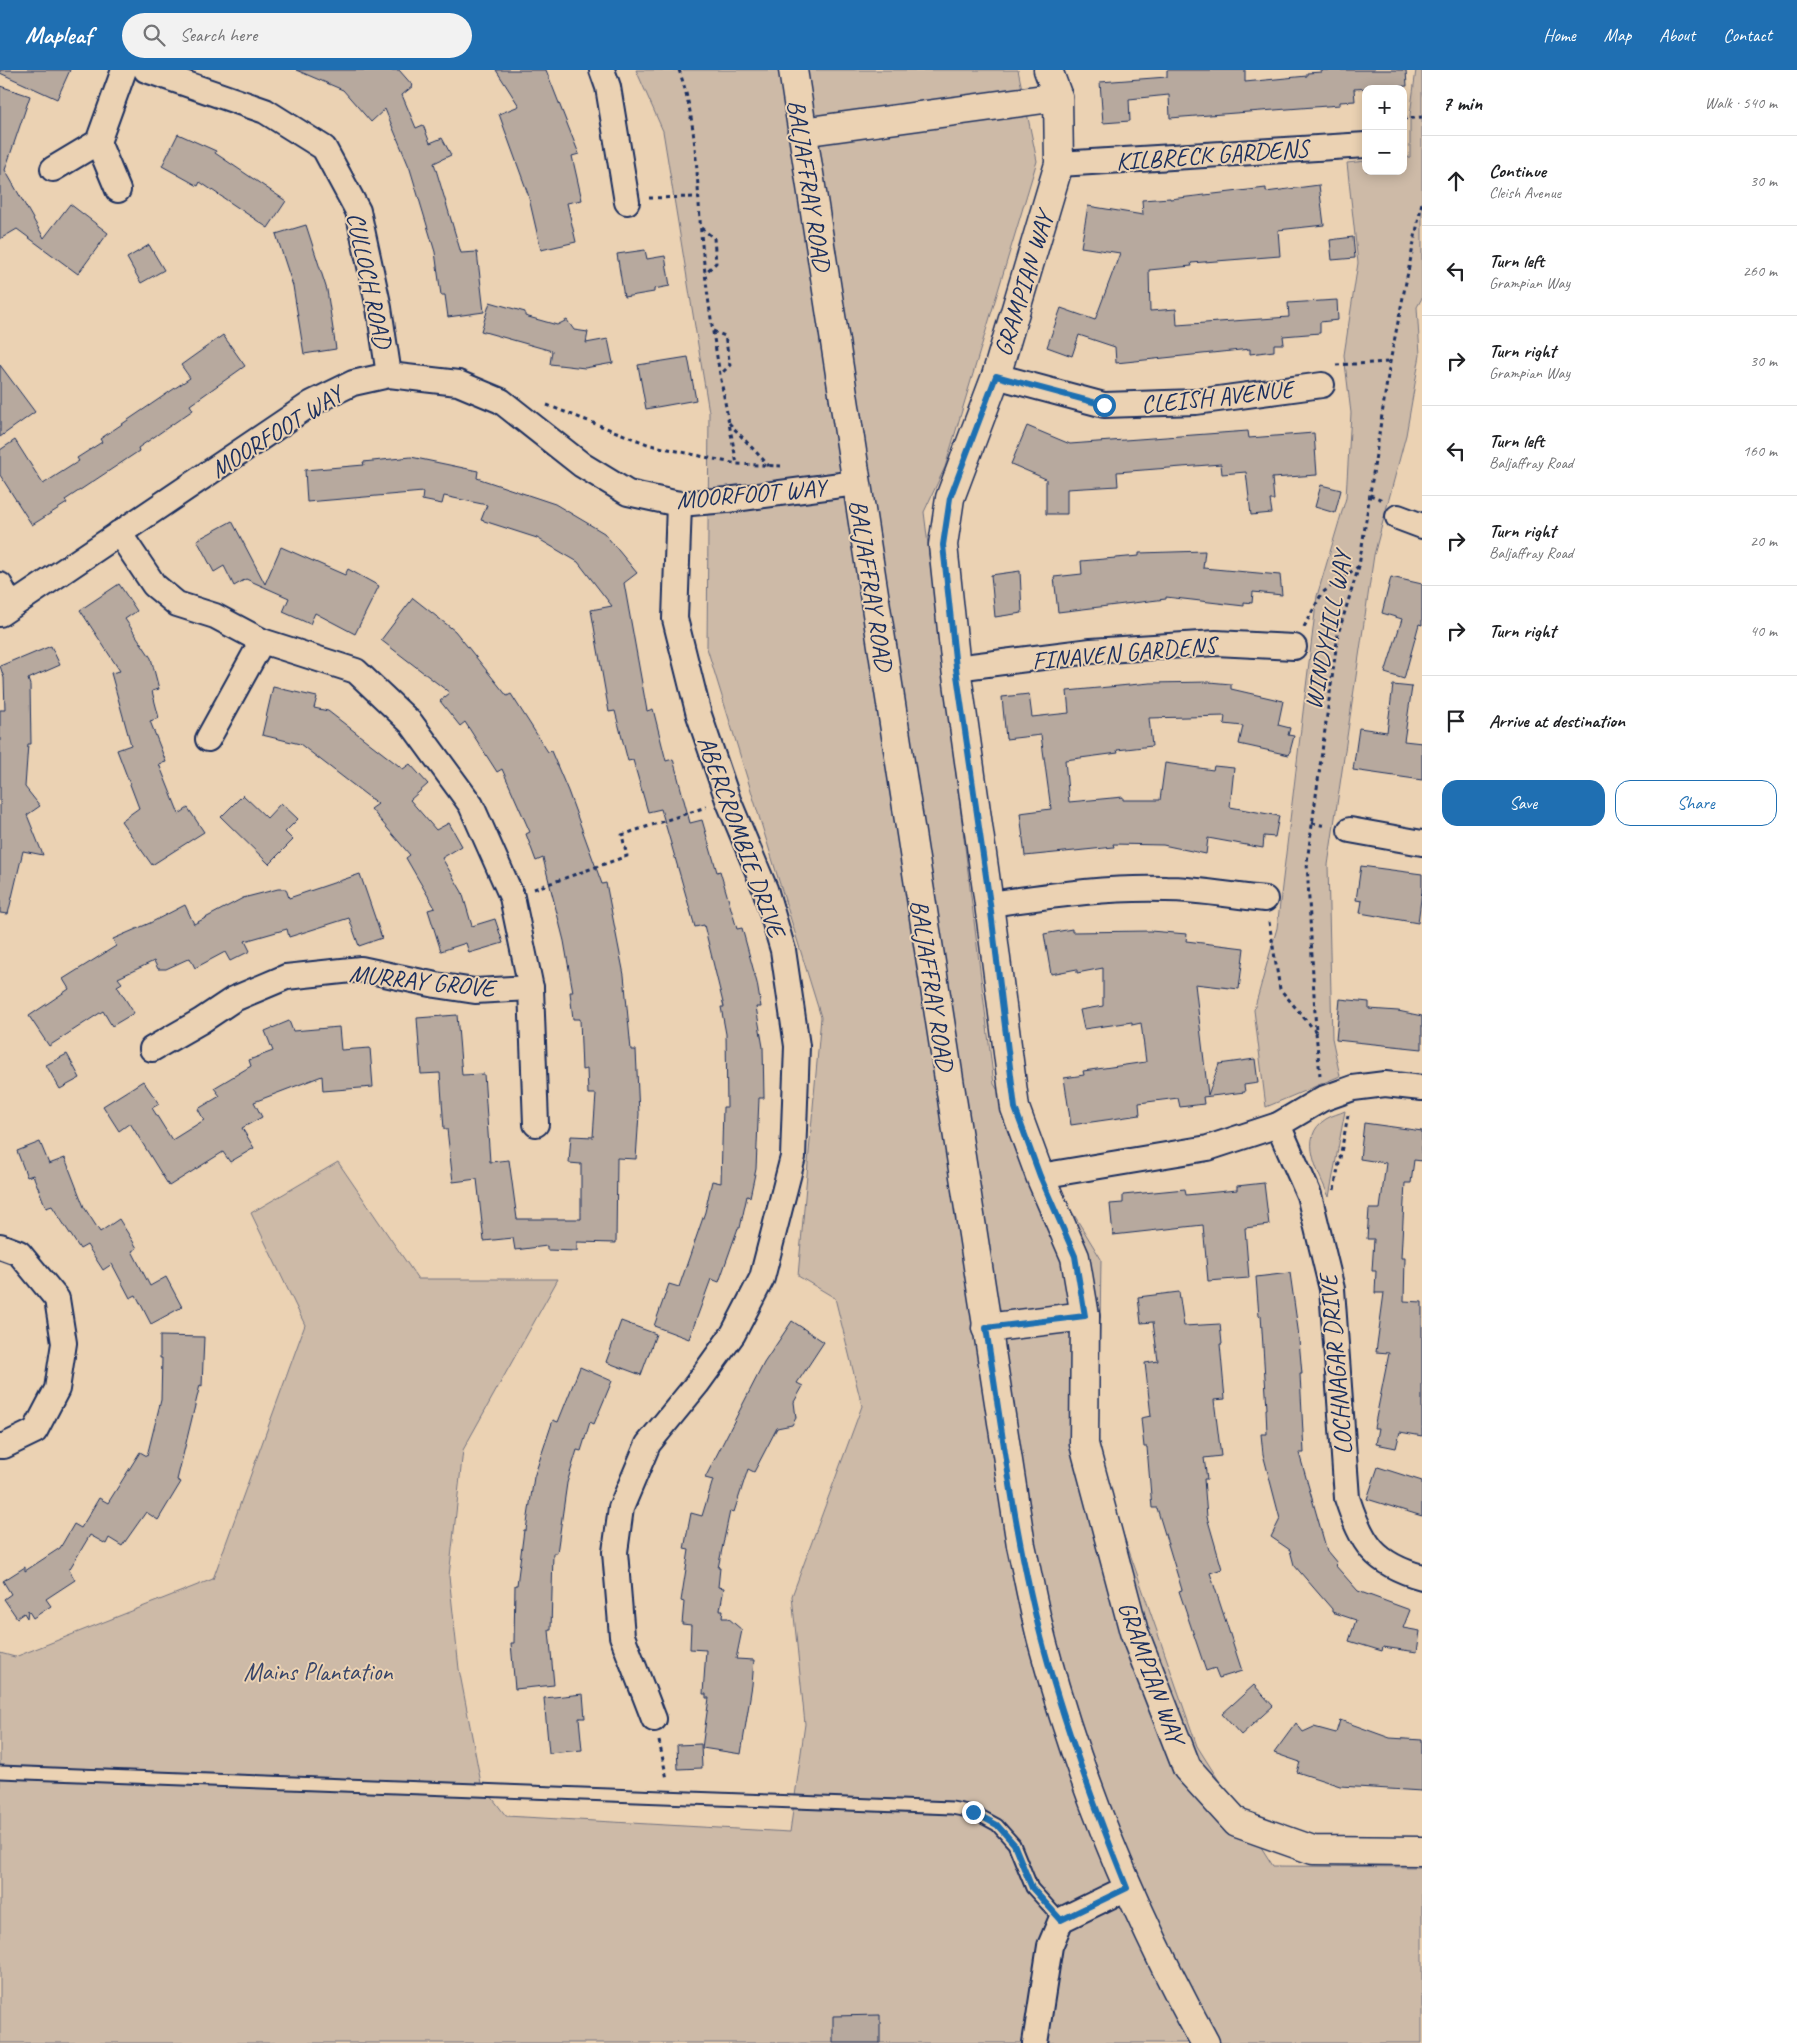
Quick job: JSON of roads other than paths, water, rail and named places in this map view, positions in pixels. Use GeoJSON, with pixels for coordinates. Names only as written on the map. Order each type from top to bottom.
{"type":"FeatureCollection","features":[{"type":"Feature","properties":{"kind":"street"},"geometry":{"type":"LineString","coordinates":[[53,169],[98,142],[124,70]]}},
{"type":"Feature","properties":{"kind":"street","name":"CULLOCH ROAD"},"geometry":{"type":"LineString","coordinates":[[146,70],[265,111],[324,148],[358,210],[379,308],[389,375]]}},
{"type":"Feature","properties":{"kind":"street"},"geometry":{"type":"LineString","coordinates":[[602,70],[608,87],[627,202]]}},
{"type":"Feature","properties":{"kind":"street","name":"BALJAFFRAY ROAD"},"geometry":{"type":"LineString","coordinates":[[793,70],[1021,1545],[1044,1651],[1092,1802],[1127,1888],[1168,1976],[1205,2043]]}},
{"type":"Feature","properties":{"kind":"street","name":"GRAMPIAN WAY"},"geometry":{"type":"LineString","coordinates":[[1048,70],[1058,97],[1059,164],[996,376],[950,498],[943,545],[956,668],[990,904],[1015,1108],[1040,1176],[1075,1256],[1085,1316],[1084,1444],[1134,1632],[1187,1768],[1237,1823],[1314,1850],[1422,1851]]}},
{"type":"Feature","properties":{"kind":"street"},"geometry":{"type":"LineString","coordinates":[[802,132],[1058,97]]}},
{"type":"Feature","properties":{"kind":"street"},"geometry":{"type":"LineString","coordinates":[[98,142],[118,190]]}},
{"type":"Feature","properties":{"kind":"street","name":"KILBRECK GARDENS"},"geometry":{"type":"LineString","coordinates":[[1059,164],[1362,144]]}},
{"type":"Feature","properties":{"kind":"street","name":"MOORFOOT WAY"},"geometry":{"type":"LineString","coordinates":[[6,610],[312,403],[353,384],[389,375],[458,383],[501,401],[582,465],[613,484],[628,492],[678,504],[727,500],[856,483]]}},
{"type":"Feature","properties":{"kind":"street","name":"CLEISH AVENUE"},"geometry":{"type":"LineString","coordinates":[[996,376],[1104,405],[1196,402],[1322,385]]}},
{"type":"Feature","properties":{"kind":"street","name":"ABERCROMBIE DRIVE"},"geometry":{"type":"LineString","coordinates":[[654,1719],[622,1636],[615,1552],[621,1508],[648,1444],[697,1384],[733,1334],[762,1278],[793,1157],[796,1046],[783,950],[765,889],[728,800],[699,715],[675,619],[678,504]]}},
{"type":"Feature","properties":{"kind":"street"},"geometry":{"type":"LineString","coordinates":[[1398,517],[1422,526]]}},
{"type":"Feature","properties":{"kind":"street"},"geometry":{"type":"LineString","coordinates":[[119,533],[154,586],[177,604],[215,616],[262,641],[356,671],[411,724],[471,806],[512,897],[531,988],[536,1124]]}},
{"type":"Feature","properties":{"kind":"street"},"geometry":{"type":"LineString","coordinates":[[0,584],[6,610]]}},
{"type":"Feature","properties":{"kind":"street"},"geometry":{"type":"LineString","coordinates":[[208,739],[262,641]]}},
{"type":"Feature","properties":{"kind":"street","name":"FINAVEN GARDENS"},"geometry":{"type":"LineString","coordinates":[[956,668],[1091,650],[1216,642],[1294,647]]}},
{"type":"Feature","properties":{"kind":"street"},"geometry":{"type":"LineString","coordinates":[[1350,830],[1422,843]]}},
{"type":"Feature","properties":{"kind":"street"},"geometry":{"type":"LineString","coordinates":[[990,904],[1112,889],[1167,888],[1265,899]]}},
{"type":"Feature","properties":{"kind":"street","name":"MURRAY GROVE"},"geometry":{"type":"LineString","coordinates":[[152,1049],[201,1021],[234,999],[286,977],[361,969],[475,991],[531,988]]}},
{"type":"Feature","properties":{"kind":"street"},"geometry":{"type":"LineString","coordinates":[[1040,1176],[1208,1148],[1278,1125],[1322,1099],[1353,1088],[1385,1084],[1422,1088]]}},
{"type":"Feature","properties":{"kind":"street","name":"LOCHNAGAR DRIVE"},"geometry":{"type":"LineString","coordinates":[[1278,1125],[1309,1195],[1332,1288],[1347,1498],[1356,1527],[1374,1553],[1389,1566],[1422,1577]]}},
{"type":"Feature","properties":{"kind":"street"},"geometry":{"type":"LineString","coordinates":[[0,1246],[19,1253],[57,1298],[64,1343],[57,1390],[35,1431],[4,1446],[0,1446]]}},
{"type":"Feature","properties":{"kind":"street"},"geometry":{"type":"LineString","coordinates":[[986,1328],[1085,1316]]}},
{"type":"Feature","properties":{"kind":"street"},"geometry":{"type":"LineString","coordinates":[[1035,2043],[1050,1946],[1061,1920],[1127,1888]]}},
{"type":"Feature","properties":{"kind":"lane"},"geometry":{"type":"LineString","coordinates":[[0,1772],[952,1808],[973,1812],[997,1825],[1014,1844],[1032,1888],[1061,1920]]}},
{"type":"Feature","properties":{"kind":"park label","name":"Mains Plantation"},"geometry":{"type":"Point","coordinates":[318,1671]}}]}
